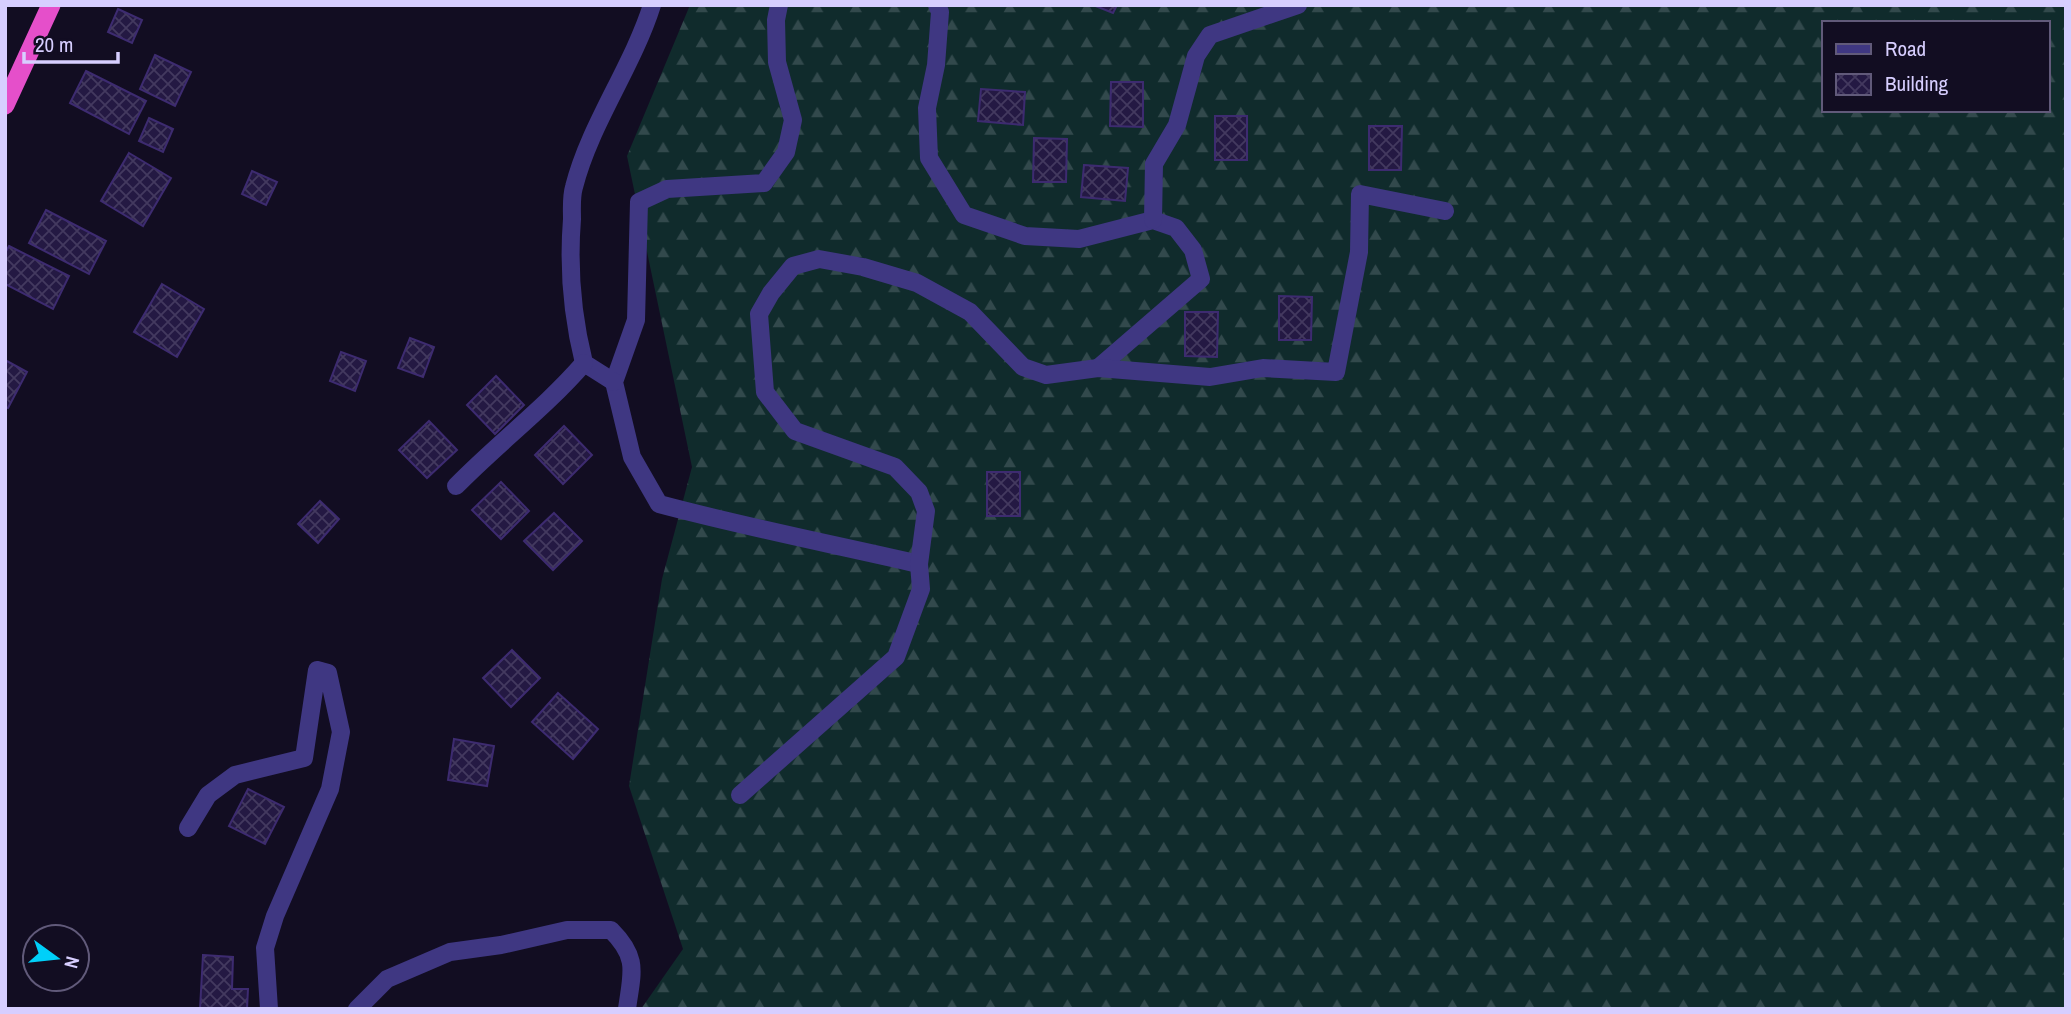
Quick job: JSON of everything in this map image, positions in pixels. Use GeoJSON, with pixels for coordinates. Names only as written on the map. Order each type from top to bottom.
{"type":"FeatureCollection","features":[{"type":"Feature","properties":{"kind":"highway"},"geometry":{"type":"LineString","coordinates":[[5,105],[51,5]]}},
{"type":"Feature","properties":{"kind":"street"},"geometry":{"type":"LineString","coordinates":[[614,382],[584,363],[572,314],[570,246],[573,188],[644,30],[652,5]]}},
{"type":"Feature","properties":{"kind":"street"},"geometry":{"type":"LineString","coordinates":[[779,5],[776,20],[777,62],[793,120],[786,152],[764,183],[667,189],[639,202],[636,320],[614,382],[632,457],[659,505],[747,528],[803,537],[919,564]]}},
{"type":"Feature","properties":{"kind":"street"},"geometry":{"type":"LineString","coordinates":[[937,5],[940,12],[936,65],[927,108],[929,158],[964,215],[1025,236],[1079,239],[1153,220],[1176,228],[1193,250],[1201,279],[1098,368]]}},
{"type":"Feature","properties":{"kind":"street"},"geometry":{"type":"LineString","coordinates":[[1153,220],[1154,164],[1177,125],[1196,56],[1210,35],[1298,5]]}},
{"type":"Feature","properties":{"kind":"street"},"geometry":{"type":"LineString","coordinates":[[740,795],[896,657],[921,589],[919,564],[926,511],[919,492],[895,467],[795,431],[765,392],[759,314],[771,293],[793,266],[819,259],[863,267],[917,283],[970,312],[1023,367],[1046,375],[1098,368],[1133,368],[1210,377],[1262,368],[1336,372],[1359,252],[1360,194],[1445,211]]}},
{"type":"Feature","properties":{"kind":"street"},"geometry":{"type":"LineString","coordinates":[[456,486],[489,452],[552,400],[584,363]]}},
{"type":"Feature","properties":{"kind":"street"},"geometry":{"type":"LineString","coordinates":[[188,828],[208,795],[235,775],[304,758],[313,684],[317,670],[328,673],[341,732],[330,789],[275,916],[265,948],[269,1009]]}},
{"type":"Feature","properties":{"kind":"street"},"geometry":{"type":"LineString","coordinates":[[357,1009],[387,979],[450,952],[501,945],[567,930],[611,930],[628,947],[632,963],[627,1009]]}},
{"type":"Feature","properties":{"kind":"green space"},"geometry":{"type":"Polygon","coordinates":[[[690,5],[2066,5],[2066,1009],[641,1009],[683,949],[629,786],[662,579],[692,467],[627,156],[690,5]]]}},
{"type":"Feature","properties":{"kind":"building"},"geometry":{"type":"Polygon","coordinates":[[[1093,5],[1117,5],[1113,13],[1093,5]]]}},
{"type":"Feature","properties":{"kind":"building"},"geometry":{"type":"Polygon","coordinates":[[[118,9],[142,20],[132,43],[108,32],[118,9]]]}},
{"type":"Feature","properties":{"kind":"building"},"geometry":{"type":"Polygon","coordinates":[[[155,55],[191,72],[175,106],[140,89],[155,55]]]}},
{"type":"Feature","properties":{"kind":"building"},"geometry":{"type":"Polygon","coordinates":[[[86,71],[146,101],[129,134],[70,103],[86,71]]]}},
{"type":"Feature","properties":{"kind":"building"},"geometry":{"type":"Polygon","coordinates":[[[1111,82],[1143,82],[1143,127],[1110,126],[1111,82]]]}},
{"type":"Feature","properties":{"kind":"building"},"geometry":{"type":"Polygon","coordinates":[[[981,89],[1025,92],[1023,125],[978,121],[981,89]]]}},
{"type":"Feature","properties":{"kind":"building"},"geometry":{"type":"Polygon","coordinates":[[[1215,116],[1247,116],[1247,160],[1215,160],[1215,116]]]}},
{"type":"Feature","properties":{"kind":"building"},"geometry":{"type":"Polygon","coordinates":[[[149,118],[173,129],[163,152],[139,141],[149,118]]]}},
{"type":"Feature","properties":{"kind":"building"},"geometry":{"type":"Polygon","coordinates":[[[1369,126],[1402,126],[1401,170],[1369,170],[1369,126]]]}},
{"type":"Feature","properties":{"kind":"building"},"geometry":{"type":"Polygon","coordinates":[[[1034,138],[1067,139],[1066,182],[1033,182],[1034,138]]]}},
{"type":"Feature","properties":{"kind":"building"},"geometry":{"type":"Polygon","coordinates":[[[129,153],[171,178],[143,226],[101,201],[129,153]]]}},
{"type":"Feature","properties":{"kind":"building"},"geometry":{"type":"Polygon","coordinates":[[[1084,165],[1128,168],[1125,201],[1081,197],[1084,165]]]}},
{"type":"Feature","properties":{"kind":"building"},"geometry":{"type":"Polygon","coordinates":[[[252,171],[277,182],[266,205],[242,194],[252,171]]]}},
{"type":"Feature","properties":{"kind":"building"},"geometry":{"type":"Polygon","coordinates":[[[46,210],[106,241],[89,274],[29,243],[46,210]]]}},
{"type":"Feature","properties":{"kind":"building"},"geometry":{"type":"Polygon","coordinates":[[[9,246],[69,276],[53,309],[5,284],[5,253],[9,246]]]}},
{"type":"Feature","properties":{"kind":"building"},"geometry":{"type":"Polygon","coordinates":[[[162,284],[204,309],[177,357],[134,332],[162,284]]]}},
{"type":"Feature","properties":{"kind":"building"},"geometry":{"type":"Polygon","coordinates":[[[1279,296],[1312,297],[1311,340],[1279,340],[1279,296]]]}},
{"type":"Feature","properties":{"kind":"building"},"geometry":{"type":"Polygon","coordinates":[[[1185,312],[1218,312],[1217,357],[1185,356],[1185,312]]]}},
{"type":"Feature","properties":{"kind":"building"},"geometry":{"type":"Polygon","coordinates":[[[410,338],[434,347],[423,377],[398,368],[410,338]]]}},
{"type":"Feature","properties":{"kind":"building"},"geometry":{"type":"Polygon","coordinates":[[[341,352],[366,361],[355,391],[330,381],[341,352]]]}},
{"type":"Feature","properties":{"kind":"building"},"geometry":{"type":"Polygon","coordinates":[[[5,360],[27,372],[8,408],[5,407],[5,360]]]}},
{"type":"Feature","properties":{"kind":"building"},"geometry":{"type":"Polygon","coordinates":[[[496,376],[524,405],[495,434],[467,405],[496,376]]]}},
{"type":"Feature","properties":{"kind":"building"},"geometry":{"type":"Polygon","coordinates":[[[429,421],[457,450],[427,478],[399,450],[429,421]]]}},
{"type":"Feature","properties":{"kind":"building"},"geometry":{"type":"Polygon","coordinates":[[[564,426],[592,455],[563,484],[535,455],[564,426]]]}},
{"type":"Feature","properties":{"kind":"building"},"geometry":{"type":"Polygon","coordinates":[[[987,472],[1020,472],[1020,516],[987,516],[987,472]]]}},
{"type":"Feature","properties":{"kind":"building"},"geometry":{"type":"Polygon","coordinates":[[[501,482],[529,511],[501,539],[472,510],[501,482]]]}},
{"type":"Feature","properties":{"kind":"building"},"geometry":{"type":"Polygon","coordinates":[[[320,501],[339,519],[318,543],[298,524],[320,501]]]}},
{"type":"Feature","properties":{"kind":"building"},"geometry":{"type":"Polygon","coordinates":[[[554,513],[582,541],[553,570],[524,541],[554,513]]]}},
{"type":"Feature","properties":{"kind":"building"},"geometry":{"type":"Polygon","coordinates":[[[512,650],[540,678],[511,707],[483,678],[512,650]]]}},
{"type":"Feature","properties":{"kind":"building"},"geometry":{"type":"Polygon","coordinates":[[[558,693],[598,729],[573,759],[532,722],[558,693]]]}},
{"type":"Feature","properties":{"kind":"building"},"geometry":{"type":"Polygon","coordinates":[[[454,739],[494,746],[487,786],[448,780],[454,739]]]}},
{"type":"Feature","properties":{"kind":"building"},"geometry":{"type":"Polygon","coordinates":[[[248,789],[284,807],[265,844],[229,826],[248,789]]]}},
{"type":"Feature","properties":{"kind":"building"},"geometry":{"type":"Polygon","coordinates":[[[203,955],[233,957],[232,989],[248,989],[247,1009],[200,1009],[203,955]]]}}]}
